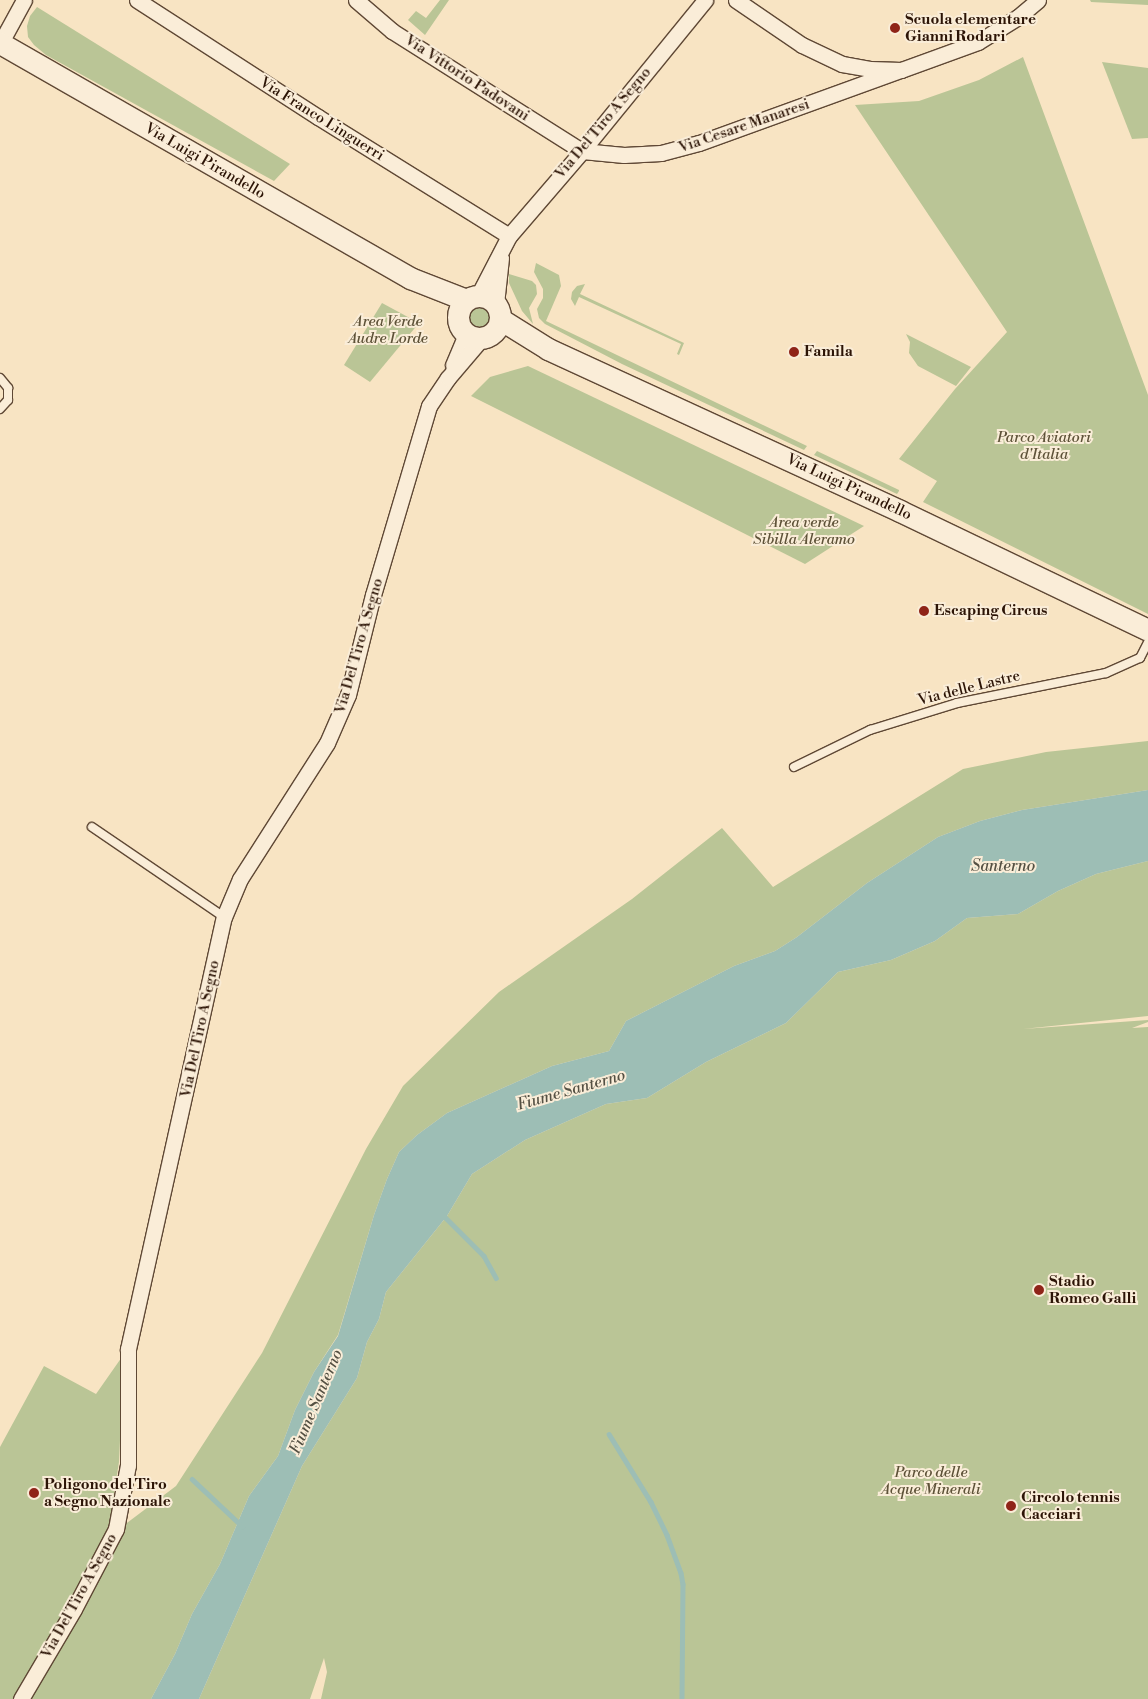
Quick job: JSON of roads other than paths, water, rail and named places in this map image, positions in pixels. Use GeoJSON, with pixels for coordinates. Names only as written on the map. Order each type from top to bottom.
{"type":"FeatureCollection","features":[{"type":"Feature","properties":{"kind":"street"},"geometry":{"type":"LineString","coordinates":[[0,43],[24,0]]}},
{"type":"Feature","properties":{"kind":"street","name":"Via Franco Linguerri"},"geometry":{"type":"LineString","coordinates":[[137,0],[506,242]]}},
{"type":"Feature","properties":{"kind":"street","name":"Via Vittorio Padovani"},"geometry":{"type":"LineString","coordinates":[[356,0],[392,31],[582,151]]}},
{"type":"Feature","properties":{"kind":"street","name":"Via Del Tiro A Segno"},"geometry":{"type":"LineString","coordinates":[[21,1699],[74,1609],[116,1529],[128,1465],[128,1349],[224,916],[240,879],[327,744],[348,694],[373,595],[429,406],[448,378],[480,318],[506,242],[705,0]]}},
{"type":"Feature","properties":{"kind":"street"},"geometry":{"type":"LineString","coordinates":[[736,0],[802,45],[842,64],[870,69],[901,70],[978,42],[1018,17],[1038,0]]}},
{"type":"Feature","properties":{"kind":"street","name":"Via Luigi Pirandello"},"geometry":{"type":"LineString","coordinates":[[0,43],[480,318],[900,511],[1148,630]]}},
{"type":"Feature","properties":{"kind":"street","name":"Via Cesare Manaresi"},"geometry":{"type":"LineString","coordinates":[[582,151],[624,154],[661,153],[699,143],[901,70]]}},
{"type":"Feature","properties":{"kind":"lane"},"geometry":{"type":"LineString","coordinates":[[0,378],[8,388],[8,400],[0,409]]}},
{"type":"Feature","properties":{"kind":"lane","name":"Via delle Lastre"},"geometry":{"type":"LineString","coordinates":[[794,767],[870,730],[958,702],[1106,673],[1140,658],[1148,642]]}},
{"type":"Feature","properties":{"kind":"lane"},"geometry":{"type":"LineString","coordinates":[[92,827],[224,916]]}},
{"type":"Feature","properties":{"kind":"water","name":"Santerno"},"geometry":{"type":"Polygon","coordinates":[[[1148,790],[1148,861],[1096,874],[1058,891],[1018,914],[967,918],[935,941],[891,960],[838,972],[786,1023],[706,1062],[647,1098],[606,1104],[525,1140],[472,1174],[447,1216],[386,1292],[379,1319],[367,1342],[357,1378],[302,1466],[199,1699],[151,1699],[175,1654],[192,1614],[220,1564],[249,1496],[278,1456],[295,1410],[314,1372],[338,1336],[374,1215],[387,1179],[399,1152],[417,1135],[447,1113],[552,1066],[609,1051],[626,1021],[734,966],[775,951],[797,937],[867,883],[938,837],[980,821],[1022,810],[1148,790]]]}},
{"type":"Feature","properties":{"kind":"waterway"},"geometry":{"type":"LineString","coordinates":[[443,1215],[484,1256],[496,1278]]}},
{"type":"Feature","properties":{"kind":"waterway"},"geometry":{"type":"LineString","coordinates":[[609,1434],[651,1502],[667,1535],[681,1573],[683,1584],[682,1699]]}},
{"type":"Feature","properties":{"kind":"waterway"},"geometry":{"type":"LineString","coordinates":[[192,1479],[242,1526]]}},
{"type":"Feature","properties":{"kind":"place","name":"Scuola elementare Gianni Rodari"},"geometry":{"type":"Point","coordinates":[895,28]}},
{"type":"Feature","properties":{"kind":"place","name":"Famila"},"geometry":{"type":"Point","coordinates":[794,352]}},
{"type":"Feature","properties":{"kind":"place","name":"Escaping Circus"},"geometry":{"type":"Point","coordinates":[924,611]}},
{"type":"Feature","properties":{"kind":"place","name":"Stadio Romeo Galli"},"geometry":{"type":"Point","coordinates":[1039,1290]}},
{"type":"Feature","properties":{"kind":"place","name":"Poligono del Tiro a Segno Nazionale"},"geometry":{"type":"Point","coordinates":[34,1493]}},
{"type":"Feature","properties":{"kind":"place","name":"Circolo tennis Cacciari"},"geometry":{"type":"Point","coordinates":[1011,1506]}},
{"type":"Feature","properties":{"kind":"park label","name":"Area Verde Audre Lorde"},"geometry":{"type":"Point","coordinates":[388,330]}},
{"type":"Feature","properties":{"kind":"park label","name":"Parco Aviatori d'Italia"},"geometry":{"type":"Point","coordinates":[1044,446]}},
{"type":"Feature","properties":{"kind":"park label","name":"Area verde Sibilla Aleramo"},"geometry":{"type":"Point","coordinates":[804,530]}},
{"type":"Feature","properties":{"kind":"park label","name":"Parco delle Acque Minerali"},"geometry":{"type":"Point","coordinates":[931,1480]}},
{"type":"Feature","properties":{"kind":"water label","name":"Fiume Santerno"},"geometry":{"type":"Point","coordinates":[571,1090]}},
{"type":"Feature","properties":{"kind":"water label","name":"Fiume Santerno"},"geometry":{"type":"Point","coordinates":[316,1402]}}]}
